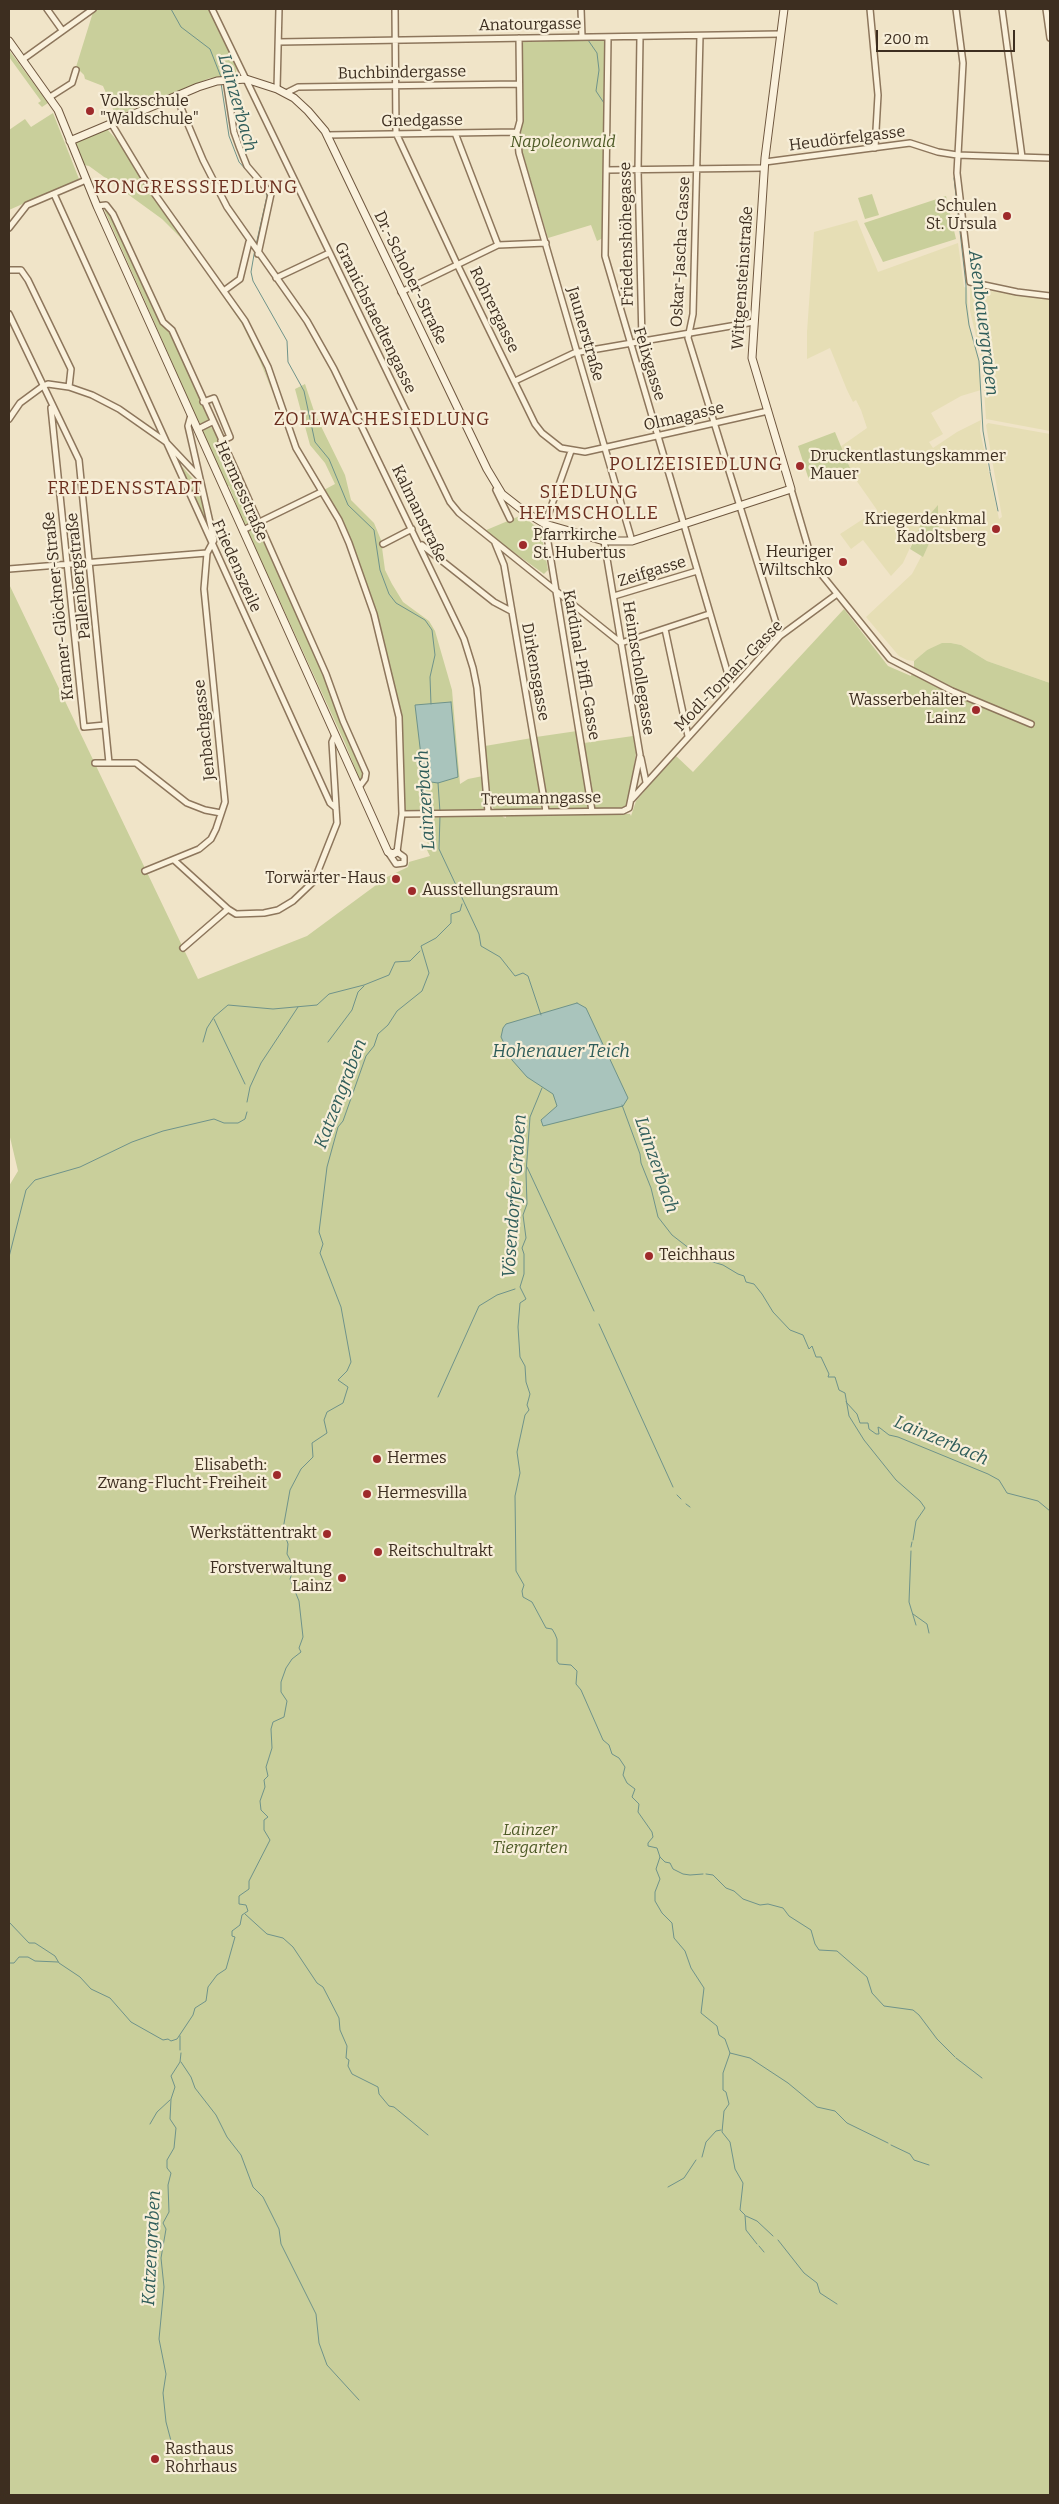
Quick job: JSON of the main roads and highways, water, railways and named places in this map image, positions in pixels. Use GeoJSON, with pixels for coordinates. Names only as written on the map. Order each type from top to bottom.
{"type":"FeatureCollection","features":[{"type":"Feature","properties":{"kind":"water"},"geometry":{"type":"Polygon","coordinates":[[[451,702],[458,777],[438,783],[424,781],[415,705],[451,702]]]}},
{"type":"Feature","properties":{"kind":"water","name":"Hohenauer Teich"},"geometry":{"type":"Polygon","coordinates":[[[577,1003],[586,1008],[628,1098],[623,1106],[543,1126],[541,1120],[557,1106],[553,1094],[527,1077],[512,1060],[501,1037],[503,1028],[506,1024],[577,1003]]]}},
{"type":"Feature","properties":{"kind":"waterway","name":"Lainzerbach"},"geometry":{"type":"LineString","coordinates":[[171,9],[181,27],[210,49],[221,77]]}},
{"type":"Feature","properties":{"kind":"waterway"},"geometry":{"type":"LineString","coordinates":[[588,40],[597,53],[599,70],[596,91],[604,103]]}},
{"type":"Feature","properties":{"kind":"waterway","name":"Lainzerbach"},"geometry":{"type":"LineString","coordinates":[[221,83],[229,136],[239,162],[265,191],[267,196],[256,245]]}},
{"type":"Feature","properties":{"kind":"waterway","name":"Asenbauergraben"},"geometry":{"type":"LineString","coordinates":[[954,178],[966,285],[966,303],[969,325],[979,361],[983,431],[990,471]]}},
{"type":"Feature","properties":{"kind":"waterway","name":"Lainzerbach"},"geometry":{"type":"LineString","coordinates":[[255,249],[251,272],[253,281],[287,341],[288,362],[304,391],[315,442],[329,459],[348,505],[374,530],[380,570],[389,594],[396,603],[425,620],[432,630],[435,655],[430,677],[431,704]]}},
{"type":"Feature","properties":{"kind":"waterway","name":"Asenbauergraben"},"geometry":{"type":"LineString","coordinates":[[990,472],[998,511]]}},
{"type":"Feature","properties":{"kind":"waterway","name":"Lainzerbach"},"geometry":{"type":"LineString","coordinates":[[438,783],[440,812]]}},
{"type":"Feature","properties":{"kind":"waterway","name":"Lainzerbach"},"geometry":{"type":"LineString","coordinates":[[440,816],[439,849],[479,934],[481,946],[500,957],[515,976],[523,973],[528,976],[541,1015]]}},
{"type":"Feature","properties":{"kind":"waterway","name":"Katzengraben"},"geometry":{"type":"LineString","coordinates":[[9,1922],[29,1943],[35,1943],[55,1956],[59,1963],[80,1977],[91,1989],[110,1998],[131,2022],[163,2040],[168,2039],[171,2041],[177,2039],[193,2015],[195,2008],[206,2001],[208,1987],[217,1975],[226,1969],[235,1937],[232,1936],[232,1931],[240,1925],[242,1915],[248,1911],[246,1905],[239,1904],[239,1896],[249,1889],[249,1881],[270,1840],[264,1830],[264,1820],[268,1817],[261,1810],[260,1801],[265,1787],[264,1780],[268,1776],[266,1767],[272,1748],[271,1729],[273,1722],[284,1717],[287,1701],[281,1692],[281,1682],[286,1668],[292,1659],[301,1652],[299,1648],[303,1637],[299,1601],[290,1579],[294,1567],[287,1554],[288,1544],[283,1529],[290,1490],[301,1469],[313,1457],[312,1443],[327,1433],[324,1420],[327,1412],[343,1403],[348,1387],[338,1380],[347,1371],[351,1362],[341,1307],[320,1253],[323,1244],[319,1232],[327,1167],[338,1127],[343,1121],[366,1056],[374,1046],[378,1034],[388,1025],[397,1011],[422,991],[429,973],[421,946],[436,938],[451,923],[451,914],[460,911],[462,904]]}},
{"type":"Feature","properties":{"kind":"waterway"},"geometry":{"type":"LineString","coordinates":[[203,1042],[207,1028],[214,1017],[228,1005],[273,1009],[317,1005],[329,994],[364,985],[389,975],[395,962],[410,961],[420,951]]}},
{"type":"Feature","properties":{"kind":"waterway"},"geometry":{"type":"LineString","coordinates":[[328,1042],[352,1010],[358,992],[364,986]]}},
{"type":"Feature","properties":{"kind":"waterway"},"geometry":{"type":"LineString","coordinates":[[247,1102],[250,1087],[261,1063],[298,1007]]}},
{"type":"Feature","properties":{"kind":"waterway"},"geometry":{"type":"LineString","coordinates":[[214,1019],[245,1084]]}},
{"type":"Feature","properties":{"kind":"waterway","name":"Vösendorfer Graben"},"geometry":{"type":"LineString","coordinates":[[542,1088],[530,1117],[526,1173],[527,1204],[523,1215],[526,1238],[522,1248],[524,1254],[524,1274],[520,1287],[526,1299],[520,1303],[518,1327],[520,1357],[525,1366],[526,1382],[530,1394],[527,1405],[529,1410],[525,1415],[517,1452],[520,1473],[515,1496],[516,1571],[524,1585],[523,1597],[532,1602],[546,1628],[552,1629],[555,1634],[557,1639],[557,1661],[559,1664],[571,1665],[577,1671],[576,1684],[581,1690],[603,1740],[609,1745],[612,1754],[619,1758],[625,1767],[623,1775],[627,1783],[635,1789],[632,1797],[639,1804],[638,1812],[652,1832],[653,1837],[648,1846],[657,1848],[660,1857],[656,1869],[660,1879],[655,1892],[655,1901],[662,1913],[672,1923],[674,1938],[685,1951],[691,1968],[704,1988],[701,2013],[717,2026],[719,2035],[725,2039],[730,2053],[723,2073],[723,2090],[726,2092],[729,2104],[724,2111],[722,2132],[730,2142],[735,2169],[743,2183],[740,2210],[745,2215],[746,2230],[757,2244]]}},
{"type":"Feature","properties":{"kind":"waterway","name":"Lainzerbach"},"geometry":{"type":"LineString","coordinates":[[622,1105],[651,1188],[658,1217],[672,1235],[703,1259],[723,1265],[744,1276],[746,1282],[754,1284],[773,1312],[790,1330],[803,1335],[809,1349],[812,1346],[816,1357],[821,1357],[829,1374],[828,1377],[835,1377],[839,1390],[845,1393],[849,1416],[864,1440],[896,1480],[920,1501],[925,1508],[916,1521],[913,1540]]}},
{"type":"Feature","properties":{"kind":"waterway"},"geometry":{"type":"LineString","coordinates":[[9,1257],[26,1190],[35,1180],[80,1167],[132,1142],[163,1131],[214,1119],[224,1123],[238,1123],[245,1119],[247,1112]]}},
{"type":"Feature","properties":{"kind":"waterway"},"geometry":{"type":"LineString","coordinates":[[527,1167],[594,1311]]}},
{"type":"Feature","properties":{"kind":"waterway"},"geometry":{"type":"LineString","coordinates":[[438,1397],[479,1306],[497,1295],[515,1289]]}},
{"type":"Feature","properties":{"kind":"waterway"},"geometry":{"type":"LineString","coordinates":[[599,1324],[673,1487]]}},
{"type":"Feature","properties":{"kind":"waterway","name":"Lainzerbach"},"geometry":{"type":"LineString","coordinates":[[846,1402],[857,1414],[860,1423],[868,1423],[869,1429],[876,1434],[879,1434],[878,1427],[889,1435],[988,1474],[999,1480],[1007,1493],[1038,1501],[1050,1511]]}},
{"type":"Feature","properties":{"kind":"waterway"},"geometry":{"type":"LineString","coordinates":[[677,1495],[681,1499]]}},
{"type":"Feature","properties":{"kind":"waterway"},"geometry":{"type":"LineString","coordinates":[[686,1504],[690,1507]]}},
{"type":"Feature","properties":{"kind":"waterway"},"geometry":{"type":"LineString","coordinates":[[911,1547],[912,1542]]}},
{"type":"Feature","properties":{"kind":"waterway"},"geometry":{"type":"LineString","coordinates":[[911,1551],[909,1602],[916,1625]]}},
{"type":"Feature","properties":{"kind":"waterway"},"geometry":{"type":"LineString","coordinates":[[913,1614],[927,1624],[929,1633]]}},
{"type":"Feature","properties":{"kind":"waterway"},"geometry":{"type":"LineString","coordinates":[[660,1857],[665,1862],[670,1863],[673,1869],[683,1874],[703,1874]]}},
{"type":"Feature","properties":{"kind":"waterway"},"geometry":{"type":"LineString","coordinates":[[706,1874],[713,1875],[726,1888],[734,1891],[743,1899],[760,1905],[768,1904],[783,1908],[789,1916],[811,1930],[819,1950],[837,1951],[867,1977],[872,1993],[884,2006],[913,2010],[955,2057]]}},
{"type":"Feature","properties":{"kind":"waterway"},"geometry":{"type":"LineString","coordinates":[[245,1914],[267,1934],[283,1938],[293,1947],[317,1983],[323,1987],[339,2018],[340,2030],[347,2046],[346,2058],[349,2060],[348,2066],[352,2074],[378,2087],[379,2094],[389,2106],[394,2107],[428,2135]]}},
{"type":"Feature","properties":{"kind":"waterway"},"geometry":{"type":"LineString","coordinates":[[9,1963],[14,1963],[19,1957],[28,1957],[35,1961],[58,1962]]}},
{"type":"Feature","properties":{"kind":"waterway"},"geometry":{"type":"LineString","coordinates":[[180,2036],[180,2050]]}},
{"type":"Feature","properties":{"kind":"waterway","name":"Katzengraben"},"geometry":{"type":"LineString","coordinates":[[174,2452],[166,2422],[163,2393],[166,2374],[159,2339],[164,2287],[161,2258],[166,2229],[163,2223],[169,2212],[168,2185],[171,2173],[167,2168],[167,2160],[174,2148],[176,2128],[170,2119],[171,2099],[175,2087],[171,2076],[180,2062],[181,2053]]}},
{"type":"Feature","properties":{"kind":"waterway"},"geometry":{"type":"LineString","coordinates":[[730,2053],[750,2058],[788,2083],[817,2107],[835,2111],[847,2123],[888,2143]]}},
{"type":"Feature","properties":{"kind":"waterway"},"geometry":{"type":"LineString","coordinates":[[956,2058],[982,2078]]}},
{"type":"Feature","properties":{"kind":"waterway"},"geometry":{"type":"LineString","coordinates":[[181,2062],[191,2077],[195,2088],[216,2115],[227,2137],[241,2155],[253,2187],[263,2197],[279,2229],[281,2244],[316,2314],[319,2343],[327,2365],[359,2400]]}},
{"type":"Feature","properties":{"kind":"waterway"},"geometry":{"type":"LineString","coordinates":[[150,2124],[157,2112],[170,2100]]}},
{"type":"Feature","properties":{"kind":"waterway"},"geometry":{"type":"LineString","coordinates":[[702,2157],[706,2142],[716,2131],[721,2130]]}},
{"type":"Feature","properties":{"kind":"waterway"},"geometry":{"type":"LineString","coordinates":[[891,2145],[910,2154],[914,2160],[929,2165]]}},
{"type":"Feature","properties":{"kind":"waterway"},"geometry":{"type":"LineString","coordinates":[[668,2187],[684,2178],[696,2160]]}},
{"type":"Feature","properties":{"kind":"waterway"},"geometry":{"type":"LineString","coordinates":[[746,2216],[757,2221],[773,2236]]}},
{"type":"Feature","properties":{"kind":"waterway"},"geometry":{"type":"LineString","coordinates":[[778,2240],[804,2273],[817,2283],[820,2293],[837,2304]]}},
{"type":"Feature","properties":{"kind":"waterway"},"geometry":{"type":"LineString","coordinates":[[759,2246],[764,2252]]}},
{"type":"Feature","properties":{"kind":"place","name":"Volksschule \"Waldschule\""},"geometry":{"type":"Point","coordinates":[90,111]}},
{"type":"Feature","properties":{"kind":"place","name":"Schulen St. Ursula"},"geometry":{"type":"Point","coordinates":[1007,216]}},
{"type":"Feature","properties":{"kind":"place","name":"Druckentlastungskammer Mauer"},"geometry":{"type":"Point","coordinates":[800,466]}},
{"type":"Feature","properties":{"kind":"place","name":"Kriegerdenkmal Kadoltsberg"},"geometry":{"type":"Point","coordinates":[996,529]}},
{"type":"Feature","properties":{"kind":"place","name":"Pfarrkirche St. Hubertus"},"geometry":{"type":"Point","coordinates":[523,545]}},
{"type":"Feature","properties":{"kind":"place","name":"Heuriger Wiltschko"},"geometry":{"type":"Point","coordinates":[843,562]}},
{"type":"Feature","properties":{"kind":"place","name":"Wasserbehälter Lainz"},"geometry":{"type":"Point","coordinates":[976,710]}},
{"type":"Feature","properties":{"kind":"place","name":"Torwärter-Haus"},"geometry":{"type":"Point","coordinates":[396,879]}},
{"type":"Feature","properties":{"kind":"place","name":"Ausstellungsraum"},"geometry":{"type":"Point","coordinates":[412,891]}},
{"type":"Feature","properties":{"kind":"place","name":"Teichhaus"},"geometry":{"type":"Point","coordinates":[649,1256]}},
{"type":"Feature","properties":{"kind":"place","name":"Hermes"},"geometry":{"type":"Point","coordinates":[377,1459]}},
{"type":"Feature","properties":{"kind":"place","name":"Elisabeth: Zwang-Flucht-Freiheit"},"geometry":{"type":"Point","coordinates":[277,1475]}},
{"type":"Feature","properties":{"kind":"place","name":"Hermesvilla"},"geometry":{"type":"Point","coordinates":[367,1494]}},
{"type":"Feature","properties":{"kind":"place","name":"Werkstättentrakt"},"geometry":{"type":"Point","coordinates":[327,1534]}},
{"type":"Feature","properties":{"kind":"place","name":"Reitschultrakt"},"geometry":{"type":"Point","coordinates":[378,1552]}},
{"type":"Feature","properties":{"kind":"place","name":"Forstverwaltung Lainz"},"geometry":{"type":"Point","coordinates":[342,1578]}},
{"type":"Feature","properties":{"kind":"place","name":"Rasthaus Rohrhaus"},"geometry":{"type":"Point","coordinates":[155,2459]}},
{"type":"Feature","properties":{"kind":"district","name":"KONGRESSSIEDLUNG"},"geometry":{"type":"Point","coordinates":[196,188]}},
{"type":"Feature","properties":{"kind":"district","name":"ZOLLWACHESIEDLUNG"},"geometry":{"type":"Point","coordinates":[382,420]}},
{"type":"Feature","properties":{"kind":"district","name":"POLIZEISIEDLUNG"},"geometry":{"type":"Point","coordinates":[696,465]}},
{"type":"Feature","properties":{"kind":"district","name":"FRIEDENSSTADT"},"geometry":{"type":"Point","coordinates":[125,489]}},
{"type":"Feature","properties":{"kind":"district","name":"SIEDLUNG HEIMSCHOLLE"},"geometry":{"type":"Point","coordinates":[589,503]}},
{"type":"Feature","properties":{"kind":"park label","name":"Napoleonwald"},"geometry":{"type":"Point","coordinates":[563,143]}},
{"type":"Feature","properties":{"kind":"park label","name":"Lainzer Tiergarten"},"geometry":{"type":"Point","coordinates":[530,1840]}}]}
